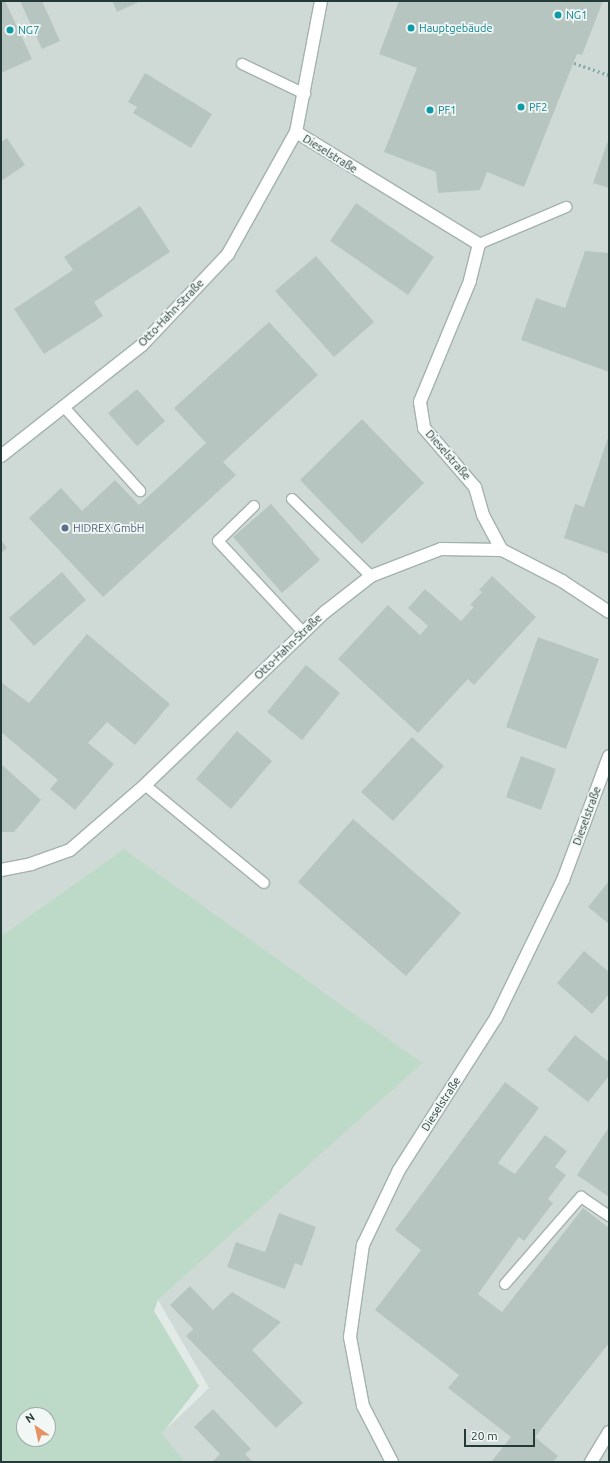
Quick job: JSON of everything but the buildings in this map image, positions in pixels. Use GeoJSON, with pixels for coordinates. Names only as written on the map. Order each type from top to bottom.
{"type":"FeatureCollection","features":[{"type":"Feature","properties":{"kind":"street","name":"Dieselstraße"},"geometry":{"type":"LineString","coordinates":[[321,1],[305,94],[296,132],[479,244],[470,281],[420,402],[424,428],[475,487],[483,515],[502,550]]}},
{"type":"Feature","properties":{"kind":"street","name":"Otto-Hahn-Straße"},"geometry":{"type":"LineString","coordinates":[[1,456],[142,345],[228,254],[296,132]]}},
{"type":"Feature","properties":{"kind":"street","name":"Otto-Hahn-Straße"},"geometry":{"type":"LineString","coordinates":[[1,870],[31,864],[70,850],[145,785],[303,632],[325,612],[371,576],[441,549],[502,550],[562,581],[609,612]]}},
{"type":"Feature","properties":{"kind":"street","name":"Dieselstraße"},"geometry":{"type":"LineString","coordinates":[[392,1462],[363,1406],[350,1336],[363,1245],[399,1170],[496,1018],[563,880],[609,756]]}},
{"type":"Feature","properties":{"kind":"street"},"geometry":{"type":"LineString","coordinates":[[591,1462],[609,1432]]}},
{"type":"Feature","properties":{"kind":"lane"},"geometry":{"type":"LineString","coordinates":[[242,64],[305,94]]}},
{"type":"Feature","properties":{"kind":"lane"},"geometry":{"type":"LineString","coordinates":[[479,244],[566,207]]}},
{"type":"Feature","properties":{"kind":"lane"},"geometry":{"type":"LineString","coordinates":[[63,406],[140,491]]}},
{"type":"Feature","properties":{"kind":"lane"},"geometry":{"type":"LineString","coordinates":[[292,500],[371,576]]}},
{"type":"Feature","properties":{"kind":"lane"},"geometry":{"type":"LineString","coordinates":[[254,506],[218,541],[303,632]]}},
{"type":"Feature","properties":{"kind":"lane"},"geometry":{"type":"LineString","coordinates":[[145,785],[264,882]]}},
{"type":"Feature","properties":{"kind":"lane"},"geometry":{"type":"LineString","coordinates":[[505,1284],[581,1197],[609,1216]]}},
{"type":"Feature","properties":{"kind":"path"},"geometry":{"type":"LineString","coordinates":[[574,63],[609,75]]}},
{"type":"Feature","properties":{"kind":"shaded area"},"geometry":{"type":"Polygon","coordinates":[[[1,1],[609,1],[609,1462],[185,1462],[161,1434],[209,1388],[158,1300],[421,1063],[124,849],[1,936],[1,1]]]}},
{"type":"Feature","properties":{"kind":"green space"},"geometry":{"type":"Polygon","coordinates":[[[124,849],[422,1063],[158,1300],[154,1311],[199,1386],[162,1434],[185,1462],[1,1462],[1,936],[124,849]]]}},
{"type":"Feature","properties":{"kind":"place","name":"NG1"},"geometry":{"type":"Point","coordinates":[558,15]}},
{"type":"Feature","properties":{"kind":"place","name":"Hauptgebäude"},"geometry":{"type":"Point","coordinates":[411,28]}},
{"type":"Feature","properties":{"kind":"place","name":"NG7"},"geometry":{"type":"Point","coordinates":[10,30]}},
{"type":"Feature","properties":{"kind":"place","name":"PF2"},"geometry":{"type":"Point","coordinates":[521,107]}},
{"type":"Feature","properties":{"kind":"place","name":"PF1"},"geometry":{"type":"Point","coordinates":[430,110]}},
{"type":"Feature","properties":{"kind":"place","name":"HIDREX GmbH"},"geometry":{"type":"Point","coordinates":[65,528]}}]}
